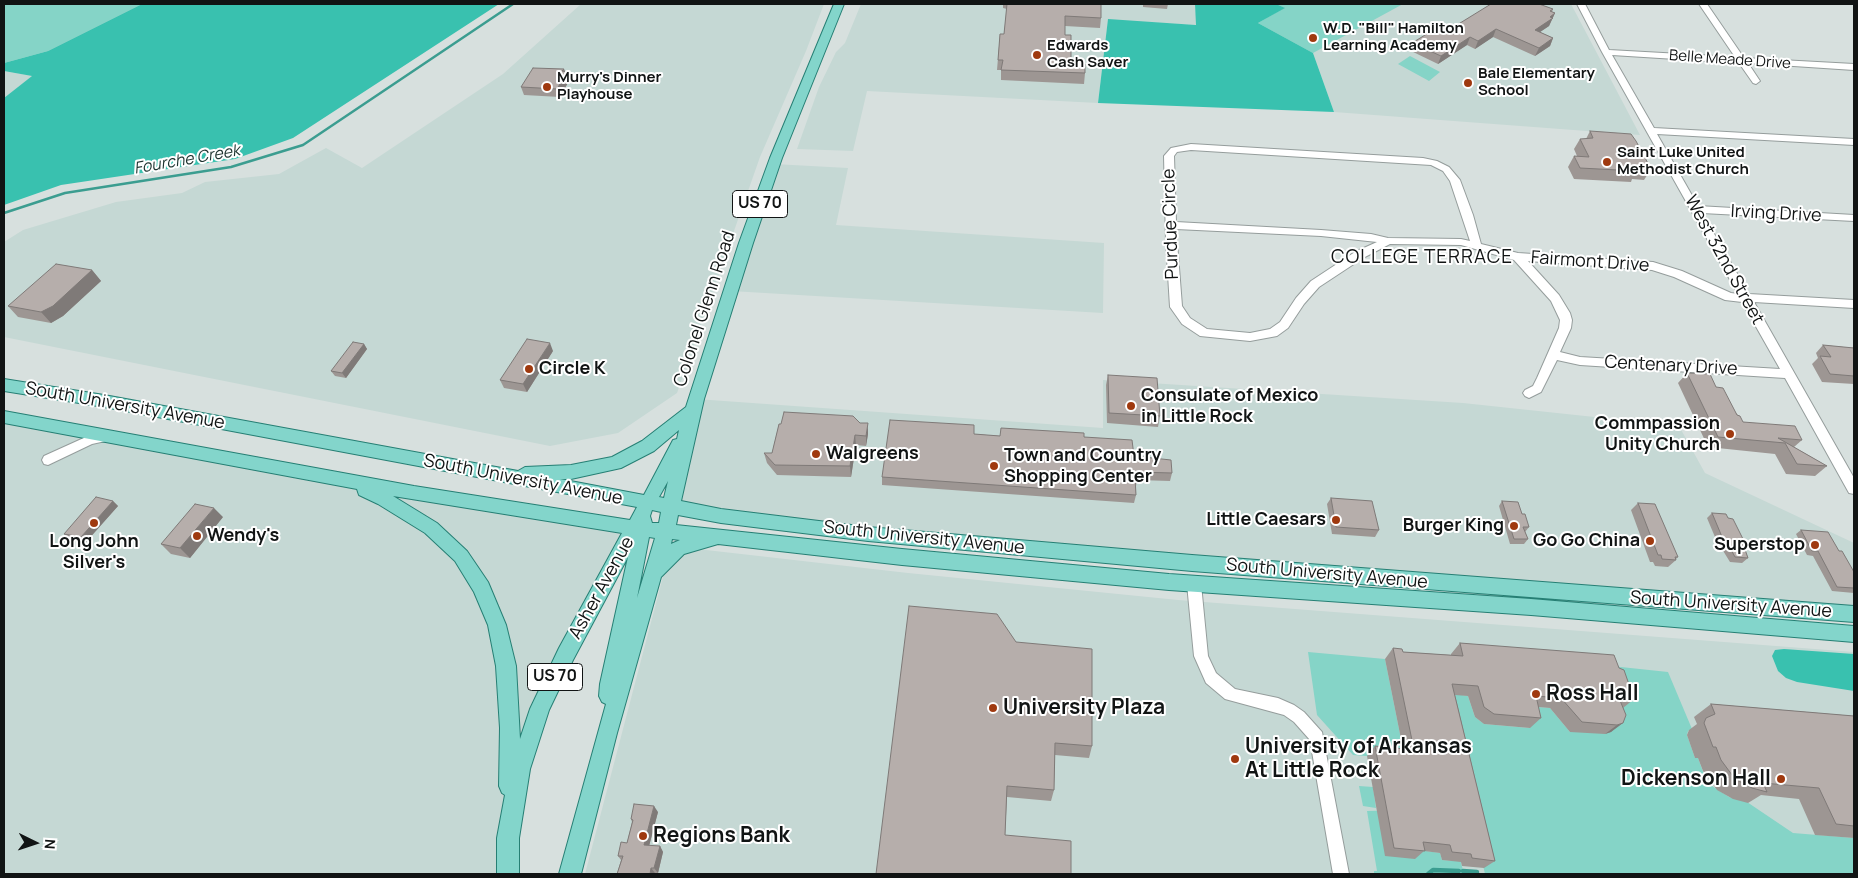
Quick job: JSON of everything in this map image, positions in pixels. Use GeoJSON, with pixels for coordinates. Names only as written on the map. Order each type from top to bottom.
{"type":"FeatureCollection","features":[{"type":"Feature","properties":{"kind":"main road","name":"Colonel Glenn Road"},"geometry":{"type":"LineString","coordinates":[[671,508],[687,431],[746,243],[776,158],[839,4]]}},
{"type":"Feature","properties":{"kind":"main road","name":"South University Avenue"},"geometry":{"type":"LineString","coordinates":[[4,385],[104,401],[721,516],[868,534],[1192,563],[1854,614]]}},
{"type":"Feature","properties":{"kind":"main road"},"geometry":{"type":"LineString","coordinates":[[475,470],[532,474],[571,472],[610,465],[634,455],[648,446],[694,409]]}},
{"type":"Feature","properties":{"kind":"main road","name":"South University Avenue"},"geometry":{"type":"LineString","coordinates":[[4,417],[414,493],[639,528],[902,557],[1194,584],[1530,607],[1854,634]]}},
{"type":"Feature","properties":{"kind":"main road","name":"Colonel Glenn Road"},"geometry":{"type":"LineString","coordinates":[[607,733],[610,684],[639,528],[648,503],[687,431]]}},
{"type":"Feature","properties":{"kind":"main road"},"geometry":{"type":"LineString","coordinates":[[312,474],[384,499],[431,528],[461,556],[482,588],[497,625],[509,690],[508,838]]}},
{"type":"Feature","properties":{"kind":"main road","name":"Asher Avenue"},"geometry":{"type":"LineString","coordinates":[[570,874],[607,733],[671,508]]}},
{"type":"Feature","properties":{"kind":"main road","name":"Asher Avenue"},"geometry":{"type":"LineString","coordinates":[[508,874],[508,838],[520,769],[540,709],[566,654],[639,528]]}},
{"type":"Feature","properties":{"kind":"main road"},"geometry":{"type":"LineString","coordinates":[[653,575],[662,563],[679,548],[724,536]]}},
{"type":"Feature","properties":{"kind":"street","name":"West 32nd Street"},"geometry":{"type":"LineString","coordinates":[[1581,4],[1606,52],[1697,209],[1854,489]]}},
{"type":"Feature","properties":{"kind":"street"},"geometry":{"type":"LineString","coordinates":[[1703,4],[1744,60],[1756,81]]}},
{"type":"Feature","properties":{"kind":"street","name":"Belle Meade Drive"},"geometry":{"type":"LineString","coordinates":[[1606,52],[1854,67]]}},
{"type":"Feature","properties":{"kind":"street"},"geometry":{"type":"LineString","coordinates":[[1651,131],[1854,142]]}},
{"type":"Feature","properties":{"kind":"street","name":"Purdue Circle"},"geometry":{"type":"LineString","coordinates":[[1388,240],[1359,255],[1315,284],[1281,328],[1265,336],[1250,337],[1204,333],[1180,316],[1176,307],[1173,288],[1170,152],[1179,148],[1426,161],[1440,166],[1451,174],[1459,190],[1476,245]]}},
{"type":"Feature","properties":{"kind":"street","name":"Irving Drive"},"geometry":{"type":"LineString","coordinates":[[1697,209],[1854,218]]}},
{"type":"Feature","properties":{"kind":"street","name":"Fairmont Drive"},"geometry":{"type":"LineString","coordinates":[[1171,225],[1321,233],[1388,240],[1433,240],[1476,245],[1518,257],[1653,266],[1678,274],[1724,296],[1854,304]]}},
{"type":"Feature","properties":{"kind":"street"},"geometry":{"type":"LineString","coordinates":[[1518,257],[1556,298],[1564,313],[1565,328],[1554,355],[1537,389],[1529,393]]}},
{"type":"Feature","properties":{"kind":"street","name":"Centenary Drive"},"geometry":{"type":"LineString","coordinates":[[1554,355],[1580,361],[1788,374]]}},
{"type":"Feature","properties":{"kind":"street"},"geometry":{"type":"LineString","coordinates":[[48,460],[90,440],[106,437]]}},
{"type":"Feature","properties":{"kind":"street"},"geometry":{"type":"LineString","coordinates":[[1194,584],[1201,656],[1211,678],[1230,694],[1278,705],[1289,710],[1299,717],[1317,737],[1341,874]]}},
{"type":"Feature","properties":{"kind":"shaded area"},"geometry":{"type":"Polygon","coordinates":[[[581,4],[824,4],[806,51],[760,157],[677,393],[618,433],[550,446],[4,337],[4,242],[23,230],[116,202],[182,193],[205,182],[279,174],[326,148],[362,168],[503,74],[581,4]]]}},
{"type":"Feature","properties":{"kind":"shaded area"},"geometry":{"type":"Polygon","coordinates":[[[861,4],[1195,4],[1197,25],[1108,20],[1098,103],[867,91],[853,151],[797,149],[819,87],[836,52],[845,43],[861,4]]]}},
{"type":"Feature","properties":{"kind":"shaded area","name":"Bale Elementary School"},"geometry":{"type":"Polygon","coordinates":[[[1276,4],[1571,4],[1640,135],[1334,112],[1313,53],[1258,23],[1284,8],[1276,4]]]}},
{"type":"Feature","properties":{"kind":"shaded area"},"geometry":{"type":"Polygon","coordinates":[[[4,71],[33,76],[4,98],[4,71]]]}},
{"type":"Feature","properties":{"kind":"shaded area"},"geometry":{"type":"Polygon","coordinates":[[[774,164],[848,168],[836,225],[1104,243],[1103,313],[731,291],[774,164]]]}},
{"type":"Feature","properties":{"kind":"shaded area"},"geometry":{"type":"Polygon","coordinates":[[[1103,380],[1463,403],[1679,426],[1705,473],[1854,543],[1854,614],[1192,563],[671,508],[696,399],[1103,428],[1103,380]]]}},
{"type":"Feature","properties":{"kind":"shaded area"},"geometry":{"type":"Polygon","coordinates":[[[4,415],[635,528],[520,769],[511,874],[4,874],[4,415]]]}},
{"type":"Feature","properties":{"kind":"shaded area","name":"University of Arkansas At Little Rock"},"geometry":{"type":"Polygon","coordinates":[[[671,546],[908,573],[1178,600],[1854,652],[1854,874],[585,874],[671,546]]]}},
{"type":"Feature","properties":{"kind":"green space"},"geometry":{"type":"Polygon","coordinates":[[[4,4],[142,4],[48,51],[4,63],[4,4]]]}},
{"type":"Feature","properties":{"kind":"green space"},"geometry":{"type":"Polygon","coordinates":[[[142,4],[499,4],[293,138],[235,159],[61,185],[4,205],[4,98],[32,76],[4,71],[4,63],[48,51],[142,4]]]}},
{"type":"Feature","properties":{"kind":"green space"},"geometry":{"type":"Polygon","coordinates":[[[1195,4],[1276,4],[1285,8],[1258,23],[1313,53],[1334,112],[1098,103],[1108,19],[1196,25],[1195,4]]]}},
{"type":"Feature","properties":{"kind":"green space","name":"W.D. \"Bill\" Hamilton Learning Academy"},"geometry":{"type":"Polygon","coordinates":[[[1276,4],[1403,4],[1313,53],[1258,23],[1284,8],[1276,4]]]}},
{"type":"Feature","properties":{"kind":"green space"},"geometry":{"type":"Polygon","coordinates":[[[1410,56],[1440,72],[1429,81],[1398,64],[1410,56]]]}},
{"type":"Feature","properties":{"kind":"green space"},"geometry":{"type":"Polygon","coordinates":[[[1775,650],[1854,654],[1854,691],[1797,682],[1786,678],[1778,671],[1772,656],[1775,650]]]}},
{"type":"Feature","properties":{"kind":"green space"},"geometry":{"type":"Polygon","coordinates":[[[1308,652],[1385,659],[1405,759],[1353,755],[1317,715],[1308,652]]]}},
{"type":"Feature","properties":{"kind":"green space"},"geometry":{"type":"Polygon","coordinates":[[[1602,665],[1668,672],[1692,729],[1688,731],[1687,735],[1695,758],[1698,758],[1705,777],[1712,786],[1729,797],[1747,802],[1793,833],[1854,838],[1854,874],[1485,874],[1443,692],[1468,696],[1475,717],[1484,724],[1529,728],[1537,707],[1550,708],[1570,732],[1602,665]]]}},
{"type":"Feature","properties":{"kind":"green space"},"geometry":{"type":"Polygon","coordinates":[[[1359,786],[1373,787],[1376,808],[1363,806],[1359,786]]]}},
{"type":"Feature","properties":{"kind":"green space"},"geometry":{"type":"Polygon","coordinates":[[[1406,810],[1426,851],[1440,853],[1442,860],[1454,861],[1459,855],[1464,874],[1374,874],[1374,871],[1377,871],[1367,811],[1406,810]]]}},
{"type":"Feature","properties":{"kind":"building"},"geometry":{"type":"Polygon","coordinates":[[[1007,4],[1101,4],[1101,18],[1065,16],[1065,35],[1071,35],[1071,64],[1085,64],[1085,73],[1001,70],[1003,60],[998,60],[1000,34],[1004,34],[1007,4]]]}},
{"type":"Feature","properties":{"kind":"building","name":"Bale Elementary School"},"geometry":{"type":"Polygon","coordinates":[[[1491,4],[1539,4],[1553,9],[1550,11],[1555,13],[1550,17],[1553,18],[1535,30],[1553,38],[1539,48],[1496,29],[1478,41],[1470,37],[1441,56],[1412,43],[1443,24],[1452,28],[1491,4]]]}},
{"type":"Feature","properties":{"kind":"building"},"geometry":{"type":"Polygon","coordinates":[[[533,68],[564,69],[562,71],[567,72],[557,89],[521,87],[533,68]]]}},
{"type":"Feature","properties":{"kind":"building"},"geometry":{"type":"Polygon","coordinates":[[[1590,131],[1631,134],[1651,169],[1636,168],[1637,171],[1580,168],[1574,156],[1589,157],[1580,139],[1593,138],[1590,131]]]}},
{"type":"Feature","properties":{"kind":"building"},"geometry":{"type":"Polygon","coordinates":[[[56,264],[92,270],[53,306],[41,312],[8,306],[56,264]]]}},
{"type":"Feature","properties":{"kind":"building"},"geometry":{"type":"Polygon","coordinates":[[[527,339],[550,343],[523,384],[500,380],[527,339]]]}},
{"type":"Feature","properties":{"kind":"building"},"geometry":{"type":"Polygon","coordinates":[[[353,342],[364,344],[342,373],[331,371],[353,342]]]}},
{"type":"Feature","properties":{"kind":"building"},"geometry":{"type":"Polygon","coordinates":[[[1823,345],[1854,348],[1854,376],[1830,374],[1820,356],[1831,357],[1823,345]]]}},
{"type":"Feature","properties":{"kind":"building"},"geometry":{"type":"Polygon","coordinates":[[[1687,373],[1710,374],[1716,387],[1723,388],[1737,415],[1740,416],[1743,422],[1795,426],[1802,440],[1778,438],[1827,466],[1797,464],[1785,443],[1718,437],[1687,373]]]}},
{"type":"Feature","properties":{"kind":"building","name":"Consulate of Mexico in Little Rock"},"geometry":{"type":"Polygon","coordinates":[[[1108,375],[1157,378],[1160,416],[1109,413],[1108,375]]]}},
{"type":"Feature","properties":{"kind":"building","name":"Walgreens"},"geometry":{"type":"Polygon","coordinates":[[[784,412],[853,416],[860,423],[868,423],[866,436],[855,435],[850,466],[775,465],[764,453],[772,453],[784,412]]]}},
{"type":"Feature","properties":{"kind":"building","name":"Town and Country Shopping Center"},"geometry":{"type":"Polygon","coordinates":[[[890,420],[974,425],[974,434],[1000,436],[1001,428],[1084,433],[1084,437],[1132,440],[1134,456],[1171,460],[1172,473],[1137,472],[1138,478],[1135,478],[1136,495],[882,477],[890,420]]]}},
{"type":"Feature","properties":{"kind":"building"},"geometry":{"type":"Polygon","coordinates":[[[96,497],[113,501],[81,537],[64,534],[96,497]]]}},
{"type":"Feature","properties":{"kind":"building"},"geometry":{"type":"Polygon","coordinates":[[[1331,498],[1372,501],[1379,530],[1336,527],[1331,498]]]}},
{"type":"Feature","properties":{"kind":"building"},"geometry":{"type":"Polygon","coordinates":[[[1502,501],[1518,502],[1522,514],[1525,514],[1529,527],[1523,527],[1528,539],[1514,539],[1502,501]]]}},
{"type":"Feature","properties":{"kind":"building"},"geometry":{"type":"Polygon","coordinates":[[[1638,503],[1655,504],[1678,557],[1675,557],[1676,560],[1662,559],[1661,555],[1658,555],[1638,503]]]}},
{"type":"Feature","properties":{"kind":"building"},"geometry":{"type":"Polygon","coordinates":[[[195,504],[214,508],[180,548],[161,544],[195,504]]]}},
{"type":"Feature","properties":{"kind":"building"},"geometry":{"type":"Polygon","coordinates":[[[1712,513],[1726,514],[1728,518],[1733,519],[1746,545],[1743,544],[1748,558],[1735,557],[1728,544],[1725,544],[1712,513]]]}},
{"type":"Feature","properties":{"kind":"building"},"geometry":{"type":"Polygon","coordinates":[[[1801,530],[1828,532],[1854,572],[1854,588],[1837,587],[1818,551],[1812,551],[1801,530]]]}},
{"type":"Feature","properties":{"kind":"building","name":"University Plaza"},"geometry":{"type":"Polygon","coordinates":[[[909,606],[997,614],[1016,642],[1092,649],[1092,746],[1055,743],[1054,790],[1007,786],[1005,835],[1071,841],[1071,874],[876,874],[909,606]]]}},
{"type":"Feature","properties":{"kind":"building"},"geometry":{"type":"Polygon","coordinates":[[[1460,643],[1614,655],[1619,668],[1624,670],[1634,699],[1619,698],[1626,715],[1623,723],[1617,725],[1582,722],[1561,698],[1536,696],[1541,718],[1494,714],[1484,707],[1478,686],[1452,684],[1495,861],[1472,858],[1471,854],[1452,852],[1450,845],[1423,842],[1425,851],[1394,848],[1375,746],[1414,750],[1393,648],[1402,649],[1403,652],[1463,656],[1460,643]]]}},
{"type":"Feature","properties":{"kind":"building","name":"Dickenson Hall"},"geometry":{"type":"Polygon","coordinates":[[[1711,704],[1854,716],[1854,826],[1836,824],[1819,788],[1763,783],[1767,792],[1752,788],[1735,779],[1721,760],[1716,747],[1713,747],[1704,723],[1706,718],[1715,714],[1711,704]]]}},
{"type":"Feature","properties":{"kind":"building","name":"Regions Bank"},"geometry":{"type":"Polygon","coordinates":[[[634,804],[654,806],[644,845],[660,846],[654,868],[651,868],[650,874],[617,874],[623,856],[618,856],[621,842],[627,843],[633,820],[631,819],[634,804]]]}},
{"type":"Feature","properties":{"kind":"waterway","name":"Fourche Creek"},"geometry":{"type":"LineString","coordinates":[[4,213],[65,193],[231,167],[303,145],[513,4]]}},
{"type":"Feature","properties":{"kind":"waterway"},"geometry":{"type":"LineString","coordinates":[[1428,874],[1433,870],[1459,871]]}},
{"type":"Feature","properties":{"kind":"waterway"},"geometry":{"type":"LineString","coordinates":[[1463,871],[1477,872]]}},
{"type":"Feature","properties":{"kind":"place","name":"W.D. \"Bill\" Hamilton Learning Academy"},"geometry":{"type":"Point","coordinates":[1313,38]}},
{"type":"Feature","properties":{"kind":"place","name":"Edwards Cash Saver"},"geometry":{"type":"Point","coordinates":[1037,55]}},
{"type":"Feature","properties":{"kind":"place","name":"Bale Elementary School"},"geometry":{"type":"Point","coordinates":[1468,83]}},
{"type":"Feature","properties":{"kind":"place","name":"Murry's Dinner Playhouse"},"geometry":{"type":"Point","coordinates":[547,87]}},
{"type":"Feature","properties":{"kind":"place","name":"Saint Luke United Methodist Church"},"geometry":{"type":"Point","coordinates":[1607,162]}},
{"type":"Feature","properties":{"kind":"place","name":"Circle K"},"geometry":{"type":"Point","coordinates":[529,369]}},
{"type":"Feature","properties":{"kind":"place","name":"Consulate of Mexico in Little Rock"},"geometry":{"type":"Point","coordinates":[1131,406]}},
{"type":"Feature","properties":{"kind":"place","name":"Commpassion Unity Church"},"geometry":{"type":"Point","coordinates":[1730,434]}},
{"type":"Feature","properties":{"kind":"place","name":"Walgreens"},"geometry":{"type":"Point","coordinates":[816,454]}},
{"type":"Feature","properties":{"kind":"place","name":"Town and Country Shopping Center"},"geometry":{"type":"Point","coordinates":[994,466]}},
{"type":"Feature","properties":{"kind":"place","name":"Little Caesars"},"geometry":{"type":"Point","coordinates":[1336,520]}},
{"type":"Feature","properties":{"kind":"place","name":"Long John Silver's"},"geometry":{"type":"Point","coordinates":[94,523]}},
{"type":"Feature","properties":{"kind":"place","name":"Burger King"},"geometry":{"type":"Point","coordinates":[1514,526]}},
{"type":"Feature","properties":{"kind":"place","name":"Wendy's"},"geometry":{"type":"Point","coordinates":[197,536]}},
{"type":"Feature","properties":{"kind":"place","name":"Go Go China"},"geometry":{"type":"Point","coordinates":[1650,541]}},
{"type":"Feature","properties":{"kind":"place","name":"Superstop"},"geometry":{"type":"Point","coordinates":[1815,545]}},
{"type":"Feature","properties":{"kind":"place","name":"Ross Hall"},"geometry":{"type":"Point","coordinates":[1536,694]}},
{"type":"Feature","properties":{"kind":"place","name":"University Plaza"},"geometry":{"type":"Point","coordinates":[993,708]}},
{"type":"Feature","properties":{"kind":"place","name":"University of Arkansas At Little Rock"},"geometry":{"type":"Point","coordinates":[1235,759]}},
{"type":"Feature","properties":{"kind":"place","name":"Dickenson Hall"},"geometry":{"type":"Point","coordinates":[1781,779]}},
{"type":"Feature","properties":{"kind":"place","name":"Regions Bank"},"geometry":{"type":"Point","coordinates":[643,836]}},
{"type":"Feature","properties":{"kind":"district","name":"COLLEGE TERRACE"},"geometry":{"type":"Point","coordinates":[1422,258]}}]}
